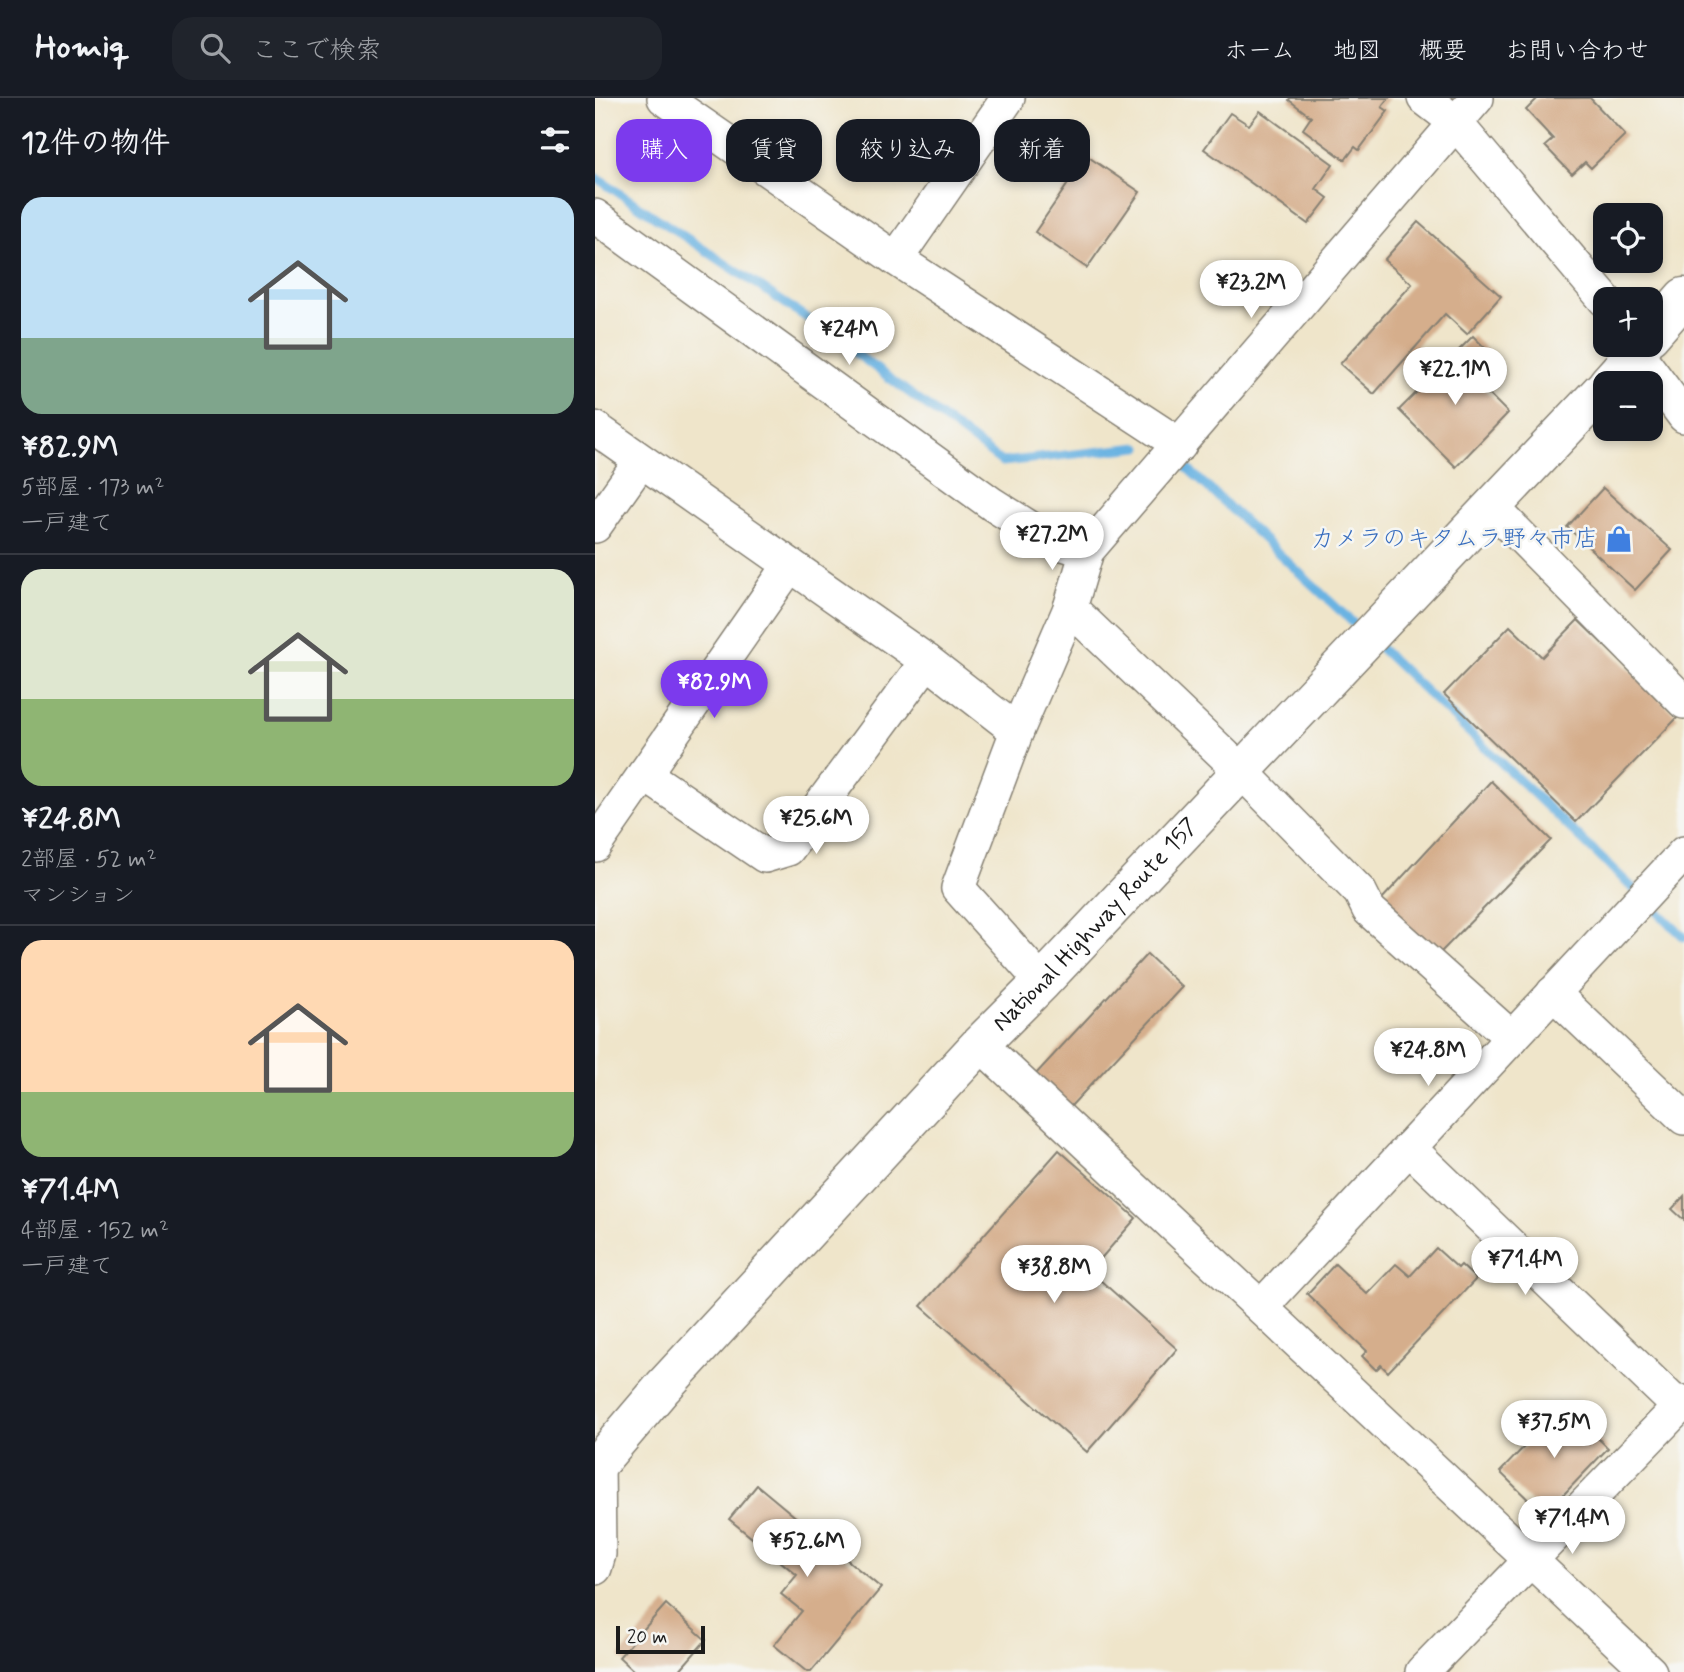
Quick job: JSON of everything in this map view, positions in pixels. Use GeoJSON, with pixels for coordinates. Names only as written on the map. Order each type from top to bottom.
{"type":"FeatureCollection","features":[{"type":"Feature","properties":{"kind":"highway"},"geometry":{"type":"LineString","coordinates":[[1663,319],[1684,297]]}},
{"type":"Feature","properties":{"kind":"highway"},"geometry":{"type":"LineString","coordinates":[[1618,371],[1629,357]]}},
{"type":"Feature","properties":{"kind":"highway","name":"National Highway Route 157"},"geometry":{"type":"LineString","coordinates":[[597,1464],[663,1387],[980,1044],[1042,982],[1593,400]]}},
{"type":"Feature","properties":{"kind":"street"},"geometry":{"type":"LineString","coordinates":[[664,98],[896,259],[1180,445]]}},
{"type":"Feature","properties":{"kind":"street"},"geometry":{"type":"LineString","coordinates":[[896,259],[1008,98]]}},
{"type":"Feature","properties":{"kind":"street"},"geometry":{"type":"LineString","coordinates":[[1424,98],[1454,121],[1594,287]]}},
{"type":"Feature","properties":{"kind":"street"},"geometry":{"type":"LineString","coordinates":[[1042,982],[958,888],[1017,731],[1070,608],[1087,551],[1454,121],[1477,98]]}},
{"type":"Feature","properties":{"kind":"street"},"geometry":{"type":"LineString","coordinates":[[598,224],[992,504],[1049,540],[1087,551]]}},
{"type":"Feature","properties":{"kind":"street"},"geometry":{"type":"LineString","coordinates":[[1648,357],[1684,416]]}},
{"type":"Feature","properties":{"kind":"street"},"geometry":{"type":"LineString","coordinates":[[595,428],[927,661],[1017,731]]}},
{"type":"Feature","properties":{"kind":"street"},"geometry":{"type":"LineString","coordinates":[[595,526],[641,461]]}},
{"type":"Feature","properties":{"kind":"street"},"geometry":{"type":"LineString","coordinates":[[1493,508],[1684,702]]}},
{"type":"Feature","properties":{"kind":"street"},"geometry":{"type":"LineString","coordinates":[[595,845],[790,565]]}},
{"type":"Feature","properties":{"kind":"street"},"geometry":{"type":"LineString","coordinates":[[1070,608],[1241,771],[1360,891],[1369,910],[1511,1038]]}},
{"type":"Feature","properties":{"kind":"street"},"geometry":{"type":"LineString","coordinates":[[643,774],[765,856],[788,849],[927,661]]}},
{"type":"Feature","properties":{"kind":"street"},"geometry":{"type":"LineString","coordinates":[[1262,1306],[1684,853]]}},
{"type":"Feature","properties":{"kind":"street"},"geometry":{"type":"LineString","coordinates":[[1553,993],[1684,1118]]}},
{"type":"Feature","properties":{"kind":"street"},"geometry":{"type":"LineString","coordinates":[[980,1044],[1650,1672]]}},
{"type":"Feature","properties":{"kind":"street"},"geometry":{"type":"LineString","coordinates":[[1409,1148],[1681,1405],[1422,1672]]}},
{"type":"Feature","properties":{"kind":"street"},"geometry":{"type":"LineString","coordinates":[[595,1568],[599,1554],[597,1464]]}},
{"type":"Feature","properties":{"kind":"building"},"geometry":{"type":"Polygon","coordinates":[[[1389,98],[1382,107],[1388,111],[1359,150],[1355,147],[1345,160],[1303,129],[1311,117],[1289,100],[1389,98]]]}},
{"type":"Feature","properties":{"kind":"building"},"geometry":{"type":"Polygon","coordinates":[[[1538,98],[1590,98],[1625,135],[1591,168],[1585,162],[1572,174],[1545,146],[1553,139],[1526,110],[1538,98]]]}},
{"type":"Feature","properties":{"kind":"building"},"geometry":{"type":"Polygon","coordinates":[[[1260,111],[1333,164],[1316,189],[1328,198],[1308,224],[1204,149],[1230,113],[1249,125],[1260,111]]]}},
{"type":"Feature","properties":{"kind":"building"},"geometry":{"type":"Polygon","coordinates":[[[1090,158],[1140,192],[1087,268],[1035,232],[1069,182],[1090,182],[1090,158]]]}},
{"type":"Feature","properties":{"kind":"building"},"geometry":{"type":"Polygon","coordinates":[[[1418,222],[1501,296],[1467,334],[1445,314],[1374,394],[1340,364],[1412,284],[1384,260],[1418,222]]]}},
{"type":"Feature","properties":{"kind":"building"},"geometry":{"type":"Polygon","coordinates":[[[1473,336],[1486,349],[1465,370],[1508,413],[1456,467],[1399,410],[1473,336]]]}},
{"type":"Feature","properties":{"kind":"building","name":"カメラのキタムラ野々市店"},"geometry":{"type":"Polygon","coordinates":[[[1603,488],[1672,550],[1635,590],[1567,527],[1603,488]]]}},
{"type":"Feature","properties":{"kind":"building"},"geometry":{"type":"Polygon","coordinates":[[[1578,620],[1678,717],[1576,822],[1444,694],[1510,626],[1542,657],[1578,620]]]}},
{"type":"Feature","properties":{"kind":"building"},"geometry":{"type":"Polygon","coordinates":[[[1491,781],[1551,840],[1437,956],[1381,900],[1491,781]]]}},
{"type":"Feature","properties":{"kind":"building"},"geometry":{"type":"Polygon","coordinates":[[[1147,954],[1182,987],[1070,1107],[1035,1075],[1147,954]]]}},
{"type":"Feature","properties":{"kind":"building"},"geometry":{"type":"Polygon","coordinates":[[[1059,1150],[1136,1218],[1090,1271],[1177,1349],[1087,1452],[921,1306],[1059,1150]]]}},
{"type":"Feature","properties":{"kind":"building"},"geometry":{"type":"Polygon","coordinates":[[[1684,1196],[1684,1220],[1672,1209],[1684,1196]]]}},
{"type":"Feature","properties":{"kind":"building"},"geometry":{"type":"Polygon","coordinates":[[[1436,1248],[1458,1268],[1461,1265],[1476,1279],[1388,1372],[1381,1365],[1376,1370],[1362,1356],[1367,1351],[1307,1294],[1335,1264],[1367,1294],[1396,1264],[1410,1276],[1436,1248]]]}},
{"type":"Feature","properties":{"kind":"building"},"geometry":{"type":"Polygon","coordinates":[[[1564,1405],[1608,1448],[1544,1515],[1500,1472],[1564,1405]]]}},
{"type":"Feature","properties":{"kind":"building"},"geometry":{"type":"Polygon","coordinates":[[[757,1485],[881,1588],[811,1672],[807,1672],[774,1645],[802,1611],[781,1594],[797,1575],[729,1519],[757,1485]]]}},
{"type":"Feature","properties":{"kind":"building"},"geometry":{"type":"Polygon","coordinates":[[[666,1604],[706,1640],[678,1672],[635,1672],[619,1657],[666,1604]]]}},
{"type":"Feature","properties":{"kind":"waterway"},"geometry":{"type":"LineString","coordinates":[[595,177],[822,328],[1002,462],[1139,447]]}},
{"type":"Feature","properties":{"kind":"waterway"},"geometry":{"type":"LineString","coordinates":[[1185,466],[1363,632]]}},
{"type":"Feature","properties":{"kind":"waterway"},"geometry":{"type":"LineString","coordinates":[[1376,644],[1637,892]]}},
{"type":"Feature","properties":{"kind":"waterway"},"geometry":{"type":"LineString","coordinates":[[1647,902],[1684,937]]}},
{"type":"Feature","properties":{"kind":"place","name":"カメラのキタムラ野々市店"},"geometry":{"type":"Point","coordinates":[1619,539]}}]}
